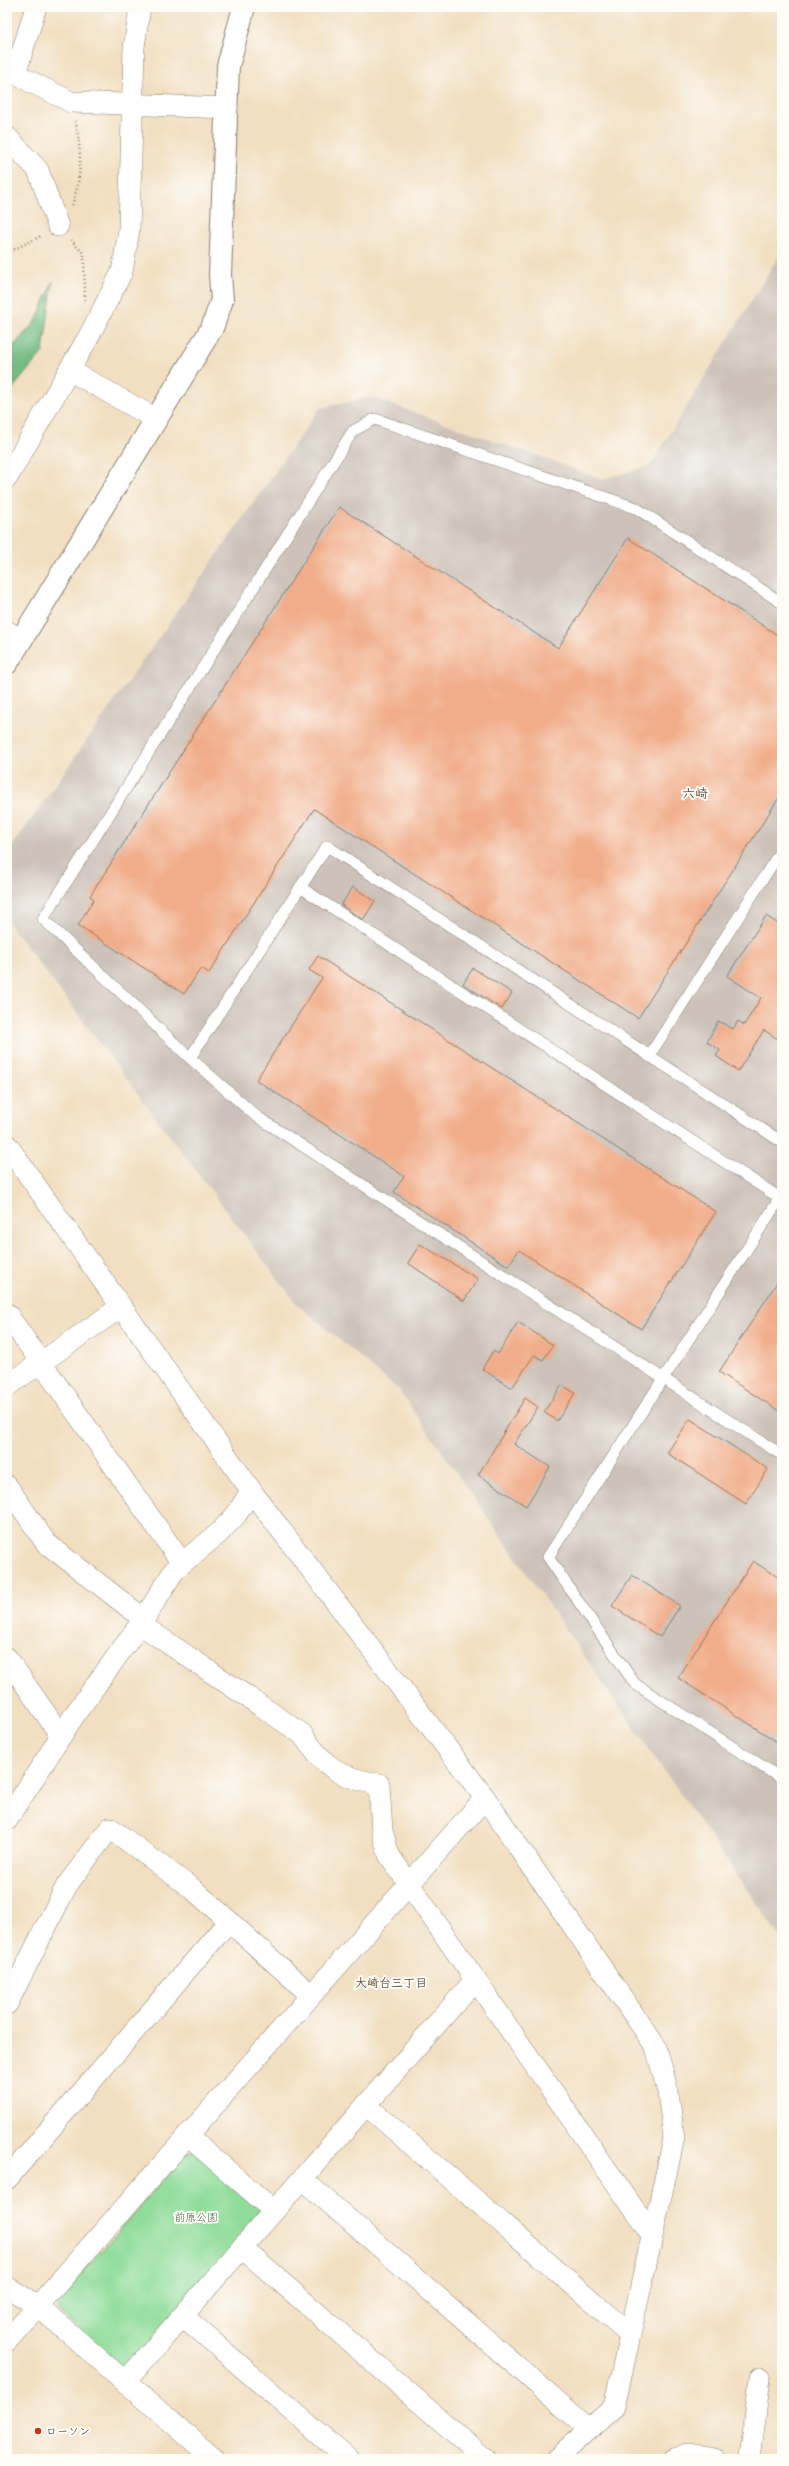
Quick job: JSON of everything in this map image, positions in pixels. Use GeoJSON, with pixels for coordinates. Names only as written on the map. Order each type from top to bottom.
{"type":"FeatureCollection","features":[{"type":"Feature","properties":{"kind":"street"},"geometry":{"type":"LineString","coordinates":[[36,7],[11,72],[71,102],[226,108]]}},
{"type":"Feature","properties":{"kind":"street"},"geometry":{"type":"LineString","coordinates":[[7,478],[89,336],[122,272],[129,230],[134,47],[140,7]]}},
{"type":"Feature","properties":{"kind":"street"},"geometry":{"type":"LineString","coordinates":[[7,663],[14,636],[156,419],[212,328],[222,300],[220,276],[228,66],[244,7]]}},
{"type":"Feature","properties":{"kind":"street"},"geometry":{"type":"LineString","coordinates":[[7,138],[38,170],[58,226]]}},
{"type":"Feature","properties":{"kind":"street"},"geometry":{"type":"LineString","coordinates":[[69,370],[156,419]]}},
{"type":"Feature","properties":{"kind":"street"},"geometry":{"type":"LineString","coordinates":[[7,1145],[251,1491],[485,1798],[656,2048],[668,2092],[674,2138],[614,2407],[556,2459]]}},
{"type":"Feature","properties":{"kind":"street"},"geometry":{"type":"LineString","coordinates":[[7,1386],[121,1307]]}},
{"type":"Feature","properties":{"kind":"street"},"geometry":{"type":"LineString","coordinates":[[7,1314],[182,1563]]}},
{"type":"Feature","properties":{"kind":"street"},"geometry":{"type":"LineString","coordinates":[[7,1486],[46,1543],[142,1622],[302,1734],[315,1753],[335,1772],[356,1781],[379,1784],[382,1831],[389,1855],[652,2235]]}},
{"type":"Feature","properties":{"kind":"street"},"geometry":{"type":"LineString","coordinates":[[7,1820],[61,1736],[142,1622],[175,1569],[218,1533],[236,1514],[251,1491]]}},
{"type":"Feature","properties":{"kind":"street"},"geometry":{"type":"LineString","coordinates":[[7,1658],[61,1736]]}},
{"type":"Feature","properties":{"kind":"street"},"geometry":{"type":"LineString","coordinates":[[7,2341],[485,1798]]}},
{"type":"Feature","properties":{"kind":"street"},"geometry":{"type":"LineString","coordinates":[[7,2004],[67,1885],[110,1828],[194,1890],[311,1995]]}},
{"type":"Feature","properties":{"kind":"street"},"geometry":{"type":"LineString","coordinates":[[7,2179],[229,1921]]}},
{"type":"Feature","properties":{"kind":"street"},"geometry":{"type":"LineString","coordinates":[[126,2382],[475,1980]]}},
{"type":"Feature","properties":{"kind":"street"},"geometry":{"type":"LineString","coordinates":[[366,2105],[630,2334]]}},
{"type":"Feature","properties":{"kind":"street"},"geometry":{"type":"LineString","coordinates":[[188,2136],[274,2211]]}},
{"type":"Feature","properties":{"kind":"street"},"geometry":{"type":"LineString","coordinates":[[302,2179],[589,2429]]}},
{"type":"Feature","properties":{"kind":"street"},"geometry":{"type":"LineString","coordinates":[[242,2248],[485,2459]]}},
{"type":"Feature","properties":{"kind":"street"},"geometry":{"type":"LineString","coordinates":[[7,2287],[38,2306],[214,2459]]}},
{"type":"Feature","properties":{"kind":"street"},"geometry":{"type":"LineString","coordinates":[[183,2316],[348,2459]]}},
{"type":"Feature","properties":{"kind":"street"},"geometry":{"type":"LineString","coordinates":[[750,2459],[760,2378]]}},
{"type":"Feature","properties":{"kind":"street"},"geometry":{"type":"LineString","coordinates":[[674,2459],[687,2455],[715,2459]]}},
{"type":"Feature","properties":{"kind":"lane"},"geometry":{"type":"LineString","coordinates":[[782,603],[636,508],[375,419],[353,431],[43,919],[190,1058],[256,1116],[782,1455]]}},
{"type":"Feature","properties":{"kind":"lane"},"geometry":{"type":"LineString","coordinates":[[190,1058],[327,846],[782,1142]]}},
{"type":"Feature","properties":{"kind":"lane"},"geometry":{"type":"LineString","coordinates":[[649,1056],[782,849]]}},
{"type":"Feature","properties":{"kind":"lane"},"geometry":{"type":"LineString","coordinates":[[300,887],[781,1196],[548,1557],[635,1684],[782,1779]]}},
{"type":"Feature","properties":{"kind":"path"},"geometry":{"type":"LineString","coordinates":[[58,226],[84,254],[83,280],[89,336]]}},
{"type":"Feature","properties":{"kind":"shaded area"},"geometry":{"type":"Polygon","coordinates":[[[782,251],[782,1940],[399,1390],[297,1304],[7,921],[7,854],[320,408],[371,397],[602,479],[650,466],[782,251]]]}},
{"type":"Feature","properties":{"kind":"green space"},"geometry":{"type":"Polygon","coordinates":[[[53,281],[43,352],[7,395],[7,353],[36,321],[53,281]]]}},
{"type":"Feature","properties":{"kind":"green space","name":"前原公園"},"geometry":{"type":"Polygon","coordinates":[[[195,2151],[260,2205],[258,2223],[128,2366],[120,2366],[58,2310],[57,2302],[187,2152],[195,2151]]]}},
{"type":"Feature","properties":{"kind":"building"},"geometry":{"type":"Polygon","coordinates":[[[339,507],[558,648],[628,538],[782,638],[782,793],[638,1018],[314,809],[209,973],[201,968],[184,994],[78,925],[94,899],[90,896],[339,507]]]}},
{"type":"Feature","properties":{"kind":"building"},"geometry":{"type":"Polygon","coordinates":[[[353,887],[375,901],[363,920],[341,905],[353,887]]]}},
{"type":"Feature","properties":{"kind":"building"},"geometry":{"type":"Polygon","coordinates":[[[766,916],[782,926],[782,1042],[764,1030],[738,1071],[716,1056],[720,1050],[707,1042],[718,1021],[733,1029],[738,1021],[744,1025],[761,998],[727,976],[766,916]]]}},
{"type":"Feature","properties":{"kind":"building"},"geometry":{"type":"Polygon","coordinates":[[[318,956],[716,1212],[641,1329],[519,1250],[508,1266],[394,1192],[404,1176],[256,1080],[322,978],[309,970],[318,956]]]}},
{"type":"Feature","properties":{"kind":"building"},"geometry":{"type":"Polygon","coordinates":[[[473,968],[512,993],[502,1009],[463,984],[473,968]]]}},
{"type":"Feature","properties":{"kind":"building"},"geometry":{"type":"Polygon","coordinates":[[[420,1244],[478,1279],[464,1301],[408,1263],[420,1244]]]}},
{"type":"Feature","properties":{"kind":"building"},"geometry":{"type":"Polygon","coordinates":[[[782,1275],[782,1413],[719,1372],[782,1275]]]}},
{"type":"Feature","properties":{"kind":"building"},"geometry":{"type":"Polygon","coordinates":[[[518,1322],[553,1345],[543,1360],[534,1355],[512,1388],[482,1369],[493,1351],[498,1354],[518,1322]]]}},
{"type":"Feature","properties":{"kind":"building"},"geometry":{"type":"Polygon","coordinates":[[[562,1385],[575,1393],[557,1421],[544,1412],[562,1385]]]}},
{"type":"Feature","properties":{"kind":"building"},"geometry":{"type":"Polygon","coordinates":[[[525,1398],[538,1407],[514,1444],[550,1467],[526,1506],[478,1475],[525,1398]]]}},
{"type":"Feature","properties":{"kind":"building"},"geometry":{"type":"Polygon","coordinates":[[[690,1419],[768,1469],[746,1504],[667,1453],[690,1419]]]}},
{"type":"Feature","properties":{"kind":"building"},"geometry":{"type":"Polygon","coordinates":[[[753,1561],[782,1580],[782,1745],[678,1678],[753,1561]]]}},
{"type":"Feature","properties":{"kind":"building"},"geometry":{"type":"Polygon","coordinates":[[[632,1575],[680,1606],[660,1637],[612,1606],[632,1575]]]}},
{"type":"Feature","properties":{"kind":"place","name":"ローソン"},"geometry":{"type":"Point","coordinates":[38,2431]}},
{"type":"Feature","properties":{"kind":"district","name":"六崎"},"geometry":{"type":"Point","coordinates":[695,793]}},
{"type":"Feature","properties":{"kind":"district","name":"大崎台三丁目"},"geometry":{"type":"Point","coordinates":[391,1983]}}]}
